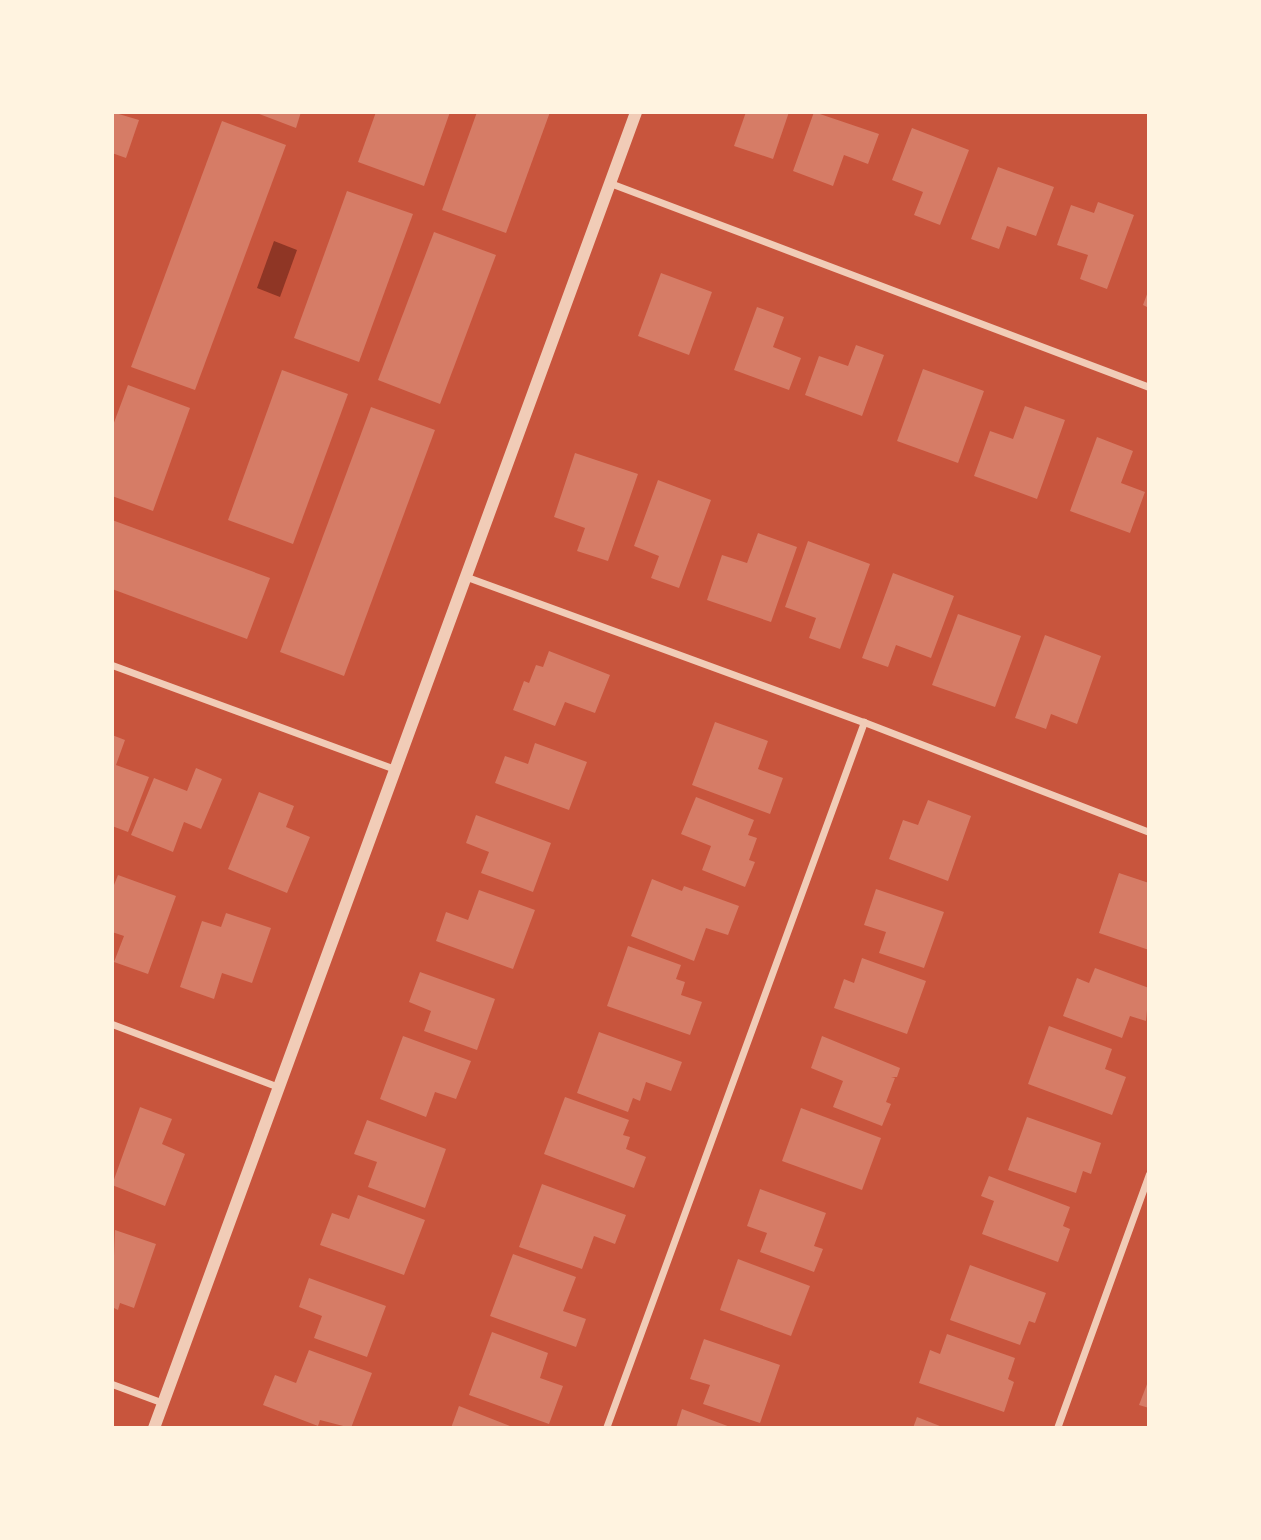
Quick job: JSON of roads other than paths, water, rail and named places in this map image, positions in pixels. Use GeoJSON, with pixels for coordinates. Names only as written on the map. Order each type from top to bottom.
{"type":"FeatureCollection","features":[{"type":"Feature","properties":{"kind":"street"},"geometry":{"type":"LineString","coordinates":[[155,1428],[636,112]]}},
{"type":"Feature","properties":{"kind":"street"},"geometry":{"type":"LineString","coordinates":[[610,183],[1149,387]]}},
{"type":"Feature","properties":{"kind":"street"},"geometry":{"type":"LineString","coordinates":[[467,577],[864,722],[1149,832]]}},
{"type":"Feature","properties":{"kind":"street"},"geometry":{"type":"LineString","coordinates":[[112,665],[395,769]]}},
{"type":"Feature","properties":{"kind":"street"},"geometry":{"type":"LineString","coordinates":[[606,1428],[864,722]]}},
{"type":"Feature","properties":{"kind":"street"},"geometry":{"type":"LineString","coordinates":[[112,1024],[280,1087]]}},
{"type":"Feature","properties":{"kind":"street"},"geometry":{"type":"LineString","coordinates":[[1057,1428],[1149,1174]]}},
{"type":"Feature","properties":{"kind":"street"},"geometry":{"type":"LineString","coordinates":[[112,1384],[163,1403]]}}]}
